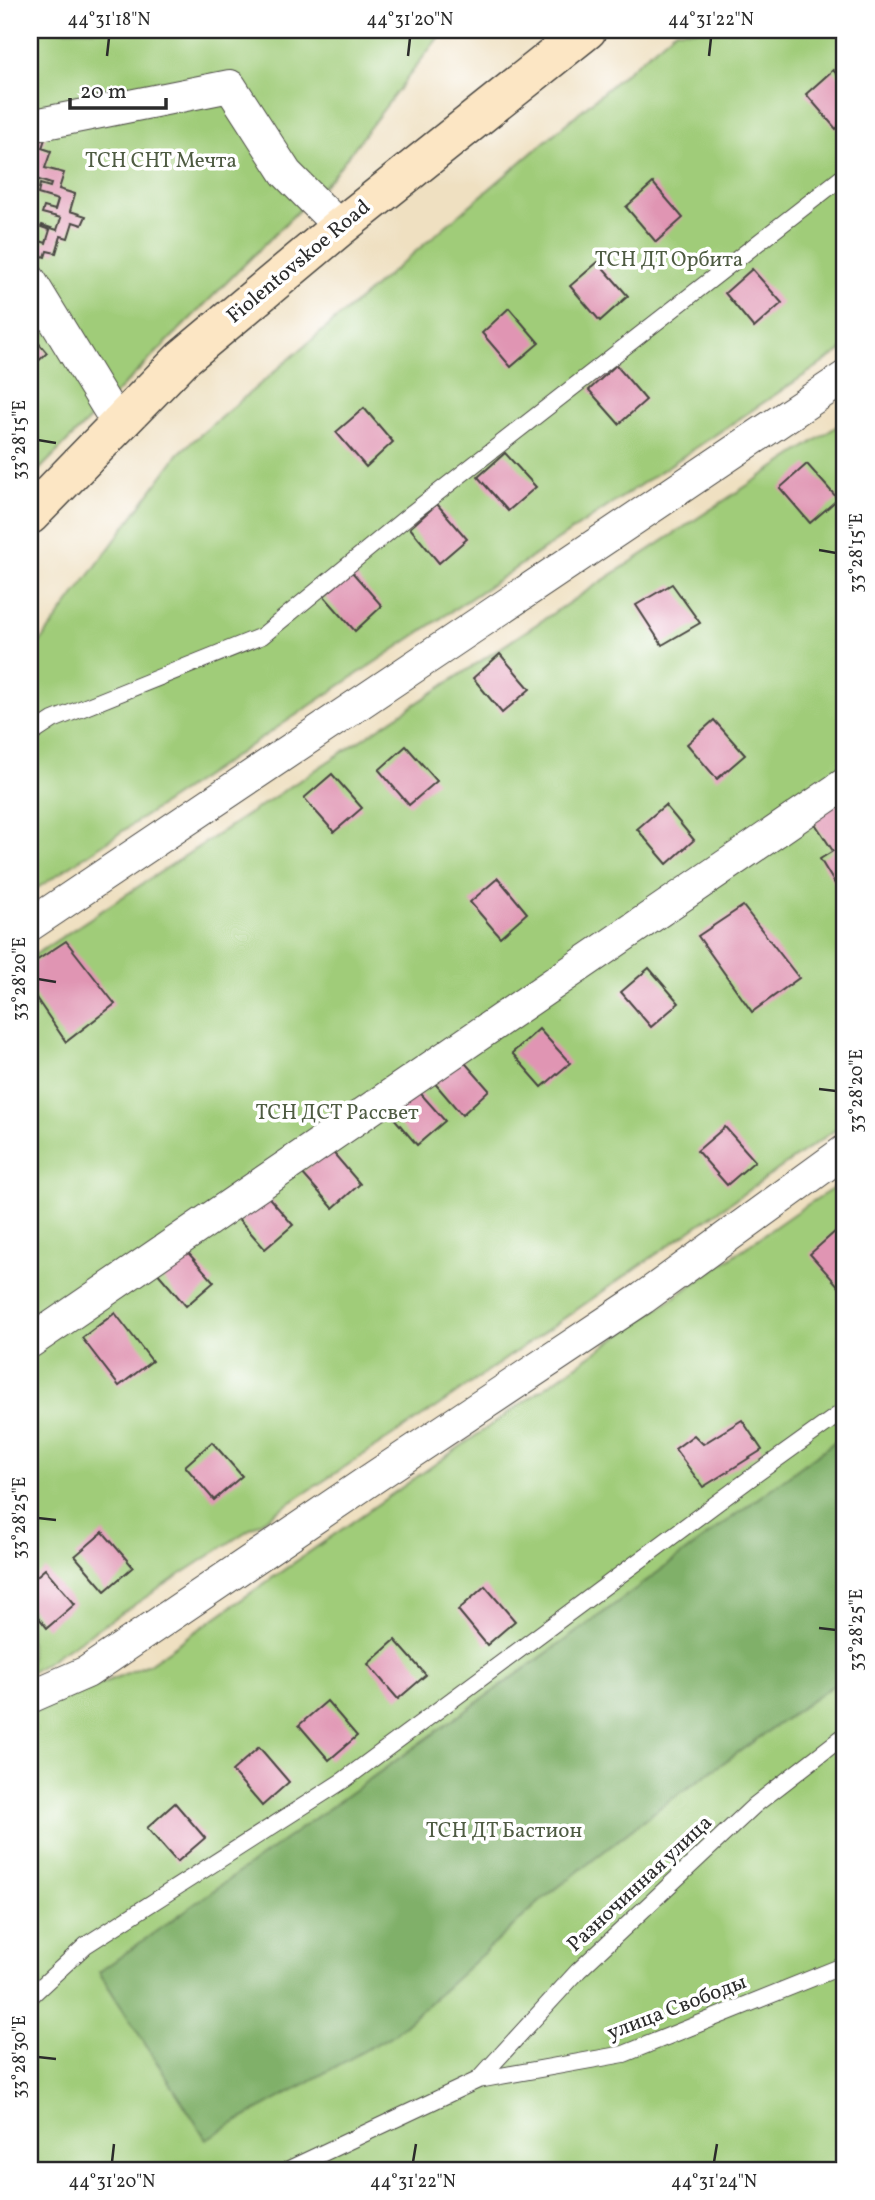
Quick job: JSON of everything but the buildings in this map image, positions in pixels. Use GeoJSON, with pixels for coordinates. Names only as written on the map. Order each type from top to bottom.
{"type":"FeatureCollection","features":[{"type":"Feature","properties":{"kind":"main road","name":"Fiolentovskoe Road"},"geometry":{"type":"LineString","coordinates":[[30,514],[182,359],[340,227],[587,30]]}},
{"type":"Feature","properties":{"kind":"street"},"geometry":{"type":"LineString","coordinates":[[30,126],[230,86],[286,173],[340,227]]}},
{"type":"Feature","properties":{"kind":"street"},"geometry":{"type":"LineString","coordinates":[[30,280],[118,424]]}},
{"type":"Feature","properties":{"kind":"street"},"geometry":{"type":"LineString","coordinates":[[30,925],[845,377]]}},
{"type":"Feature","properties":{"kind":"street"},"geometry":{"type":"LineString","coordinates":[[30,1342],[459,1051],[845,784]]}},
{"type":"Feature","properties":{"kind":"street"},"geometry":{"type":"LineString","coordinates":[[30,1698],[87,1672],[370,1479],[643,1298],[845,1151]]}},
{"type":"Feature","properties":{"kind":"lane"},"geometry":{"type":"LineString","coordinates":[[30,735],[52,720],[262,636],[424,504],[845,175]]}},
{"type":"Feature","properties":{"kind":"lane"},"geometry":{"type":"LineString","coordinates":[[30,1997],[86,1945],[344,1780],[845,1410]]}},
{"type":"Feature","properties":{"kind":"lane","name":"Разночинная улица"},"geometry":{"type":"LineString","coordinates":[[478,2080],[588,1962],[755,1805],[845,1735]]}},
{"type":"Feature","properties":{"kind":"lane","name":"улица Свободы"},"geometry":{"type":"LineString","coordinates":[[478,2080],[624,2054],[845,1965]]}},
{"type":"Feature","properties":{"kind":"lane"},"geometry":{"type":"LineString","coordinates":[[288,2170],[478,2080]]}},
{"type":"Feature","properties":{"kind":"green space","name":"ТСН СНТ Мечта"},"geometry":{"type":"Polygon","coordinates":[[[30,30],[444,30],[331,178],[30,479],[30,30]]]}},
{"type":"Feature","properties":{"kind":"green space","name":"ТСН ДТ Орбита"},"geometry":{"type":"Polygon","coordinates":[[[676,30],[845,30],[845,348],[30,893],[30,656],[179,453],[676,30]]]}},
{"type":"Feature","properties":{"kind":"green space","name":"ТСН ДСТ Рассвет"},"geometry":{"type":"Polygon","coordinates":[[[845,421],[845,1123],[438,1406],[30,1673],[30,958],[845,421]]]}},
{"type":"Feature","properties":{"kind":"green space","name":"ТСН ДТ Бастион"},"geometry":{"type":"Polygon","coordinates":[[[845,1181],[845,2170],[30,2170],[30,1713],[149,1664],[799,1210],[845,1181]]]}},
{"type":"Feature","properties":{"kind":"green space"},"geometry":{"type":"Polygon","coordinates":[[[845,1434],[845,1677],[662,1806],[543,1899],[396,2033],[206,2139],[99,1972],[596,1618],[845,1434]]]}}]}
